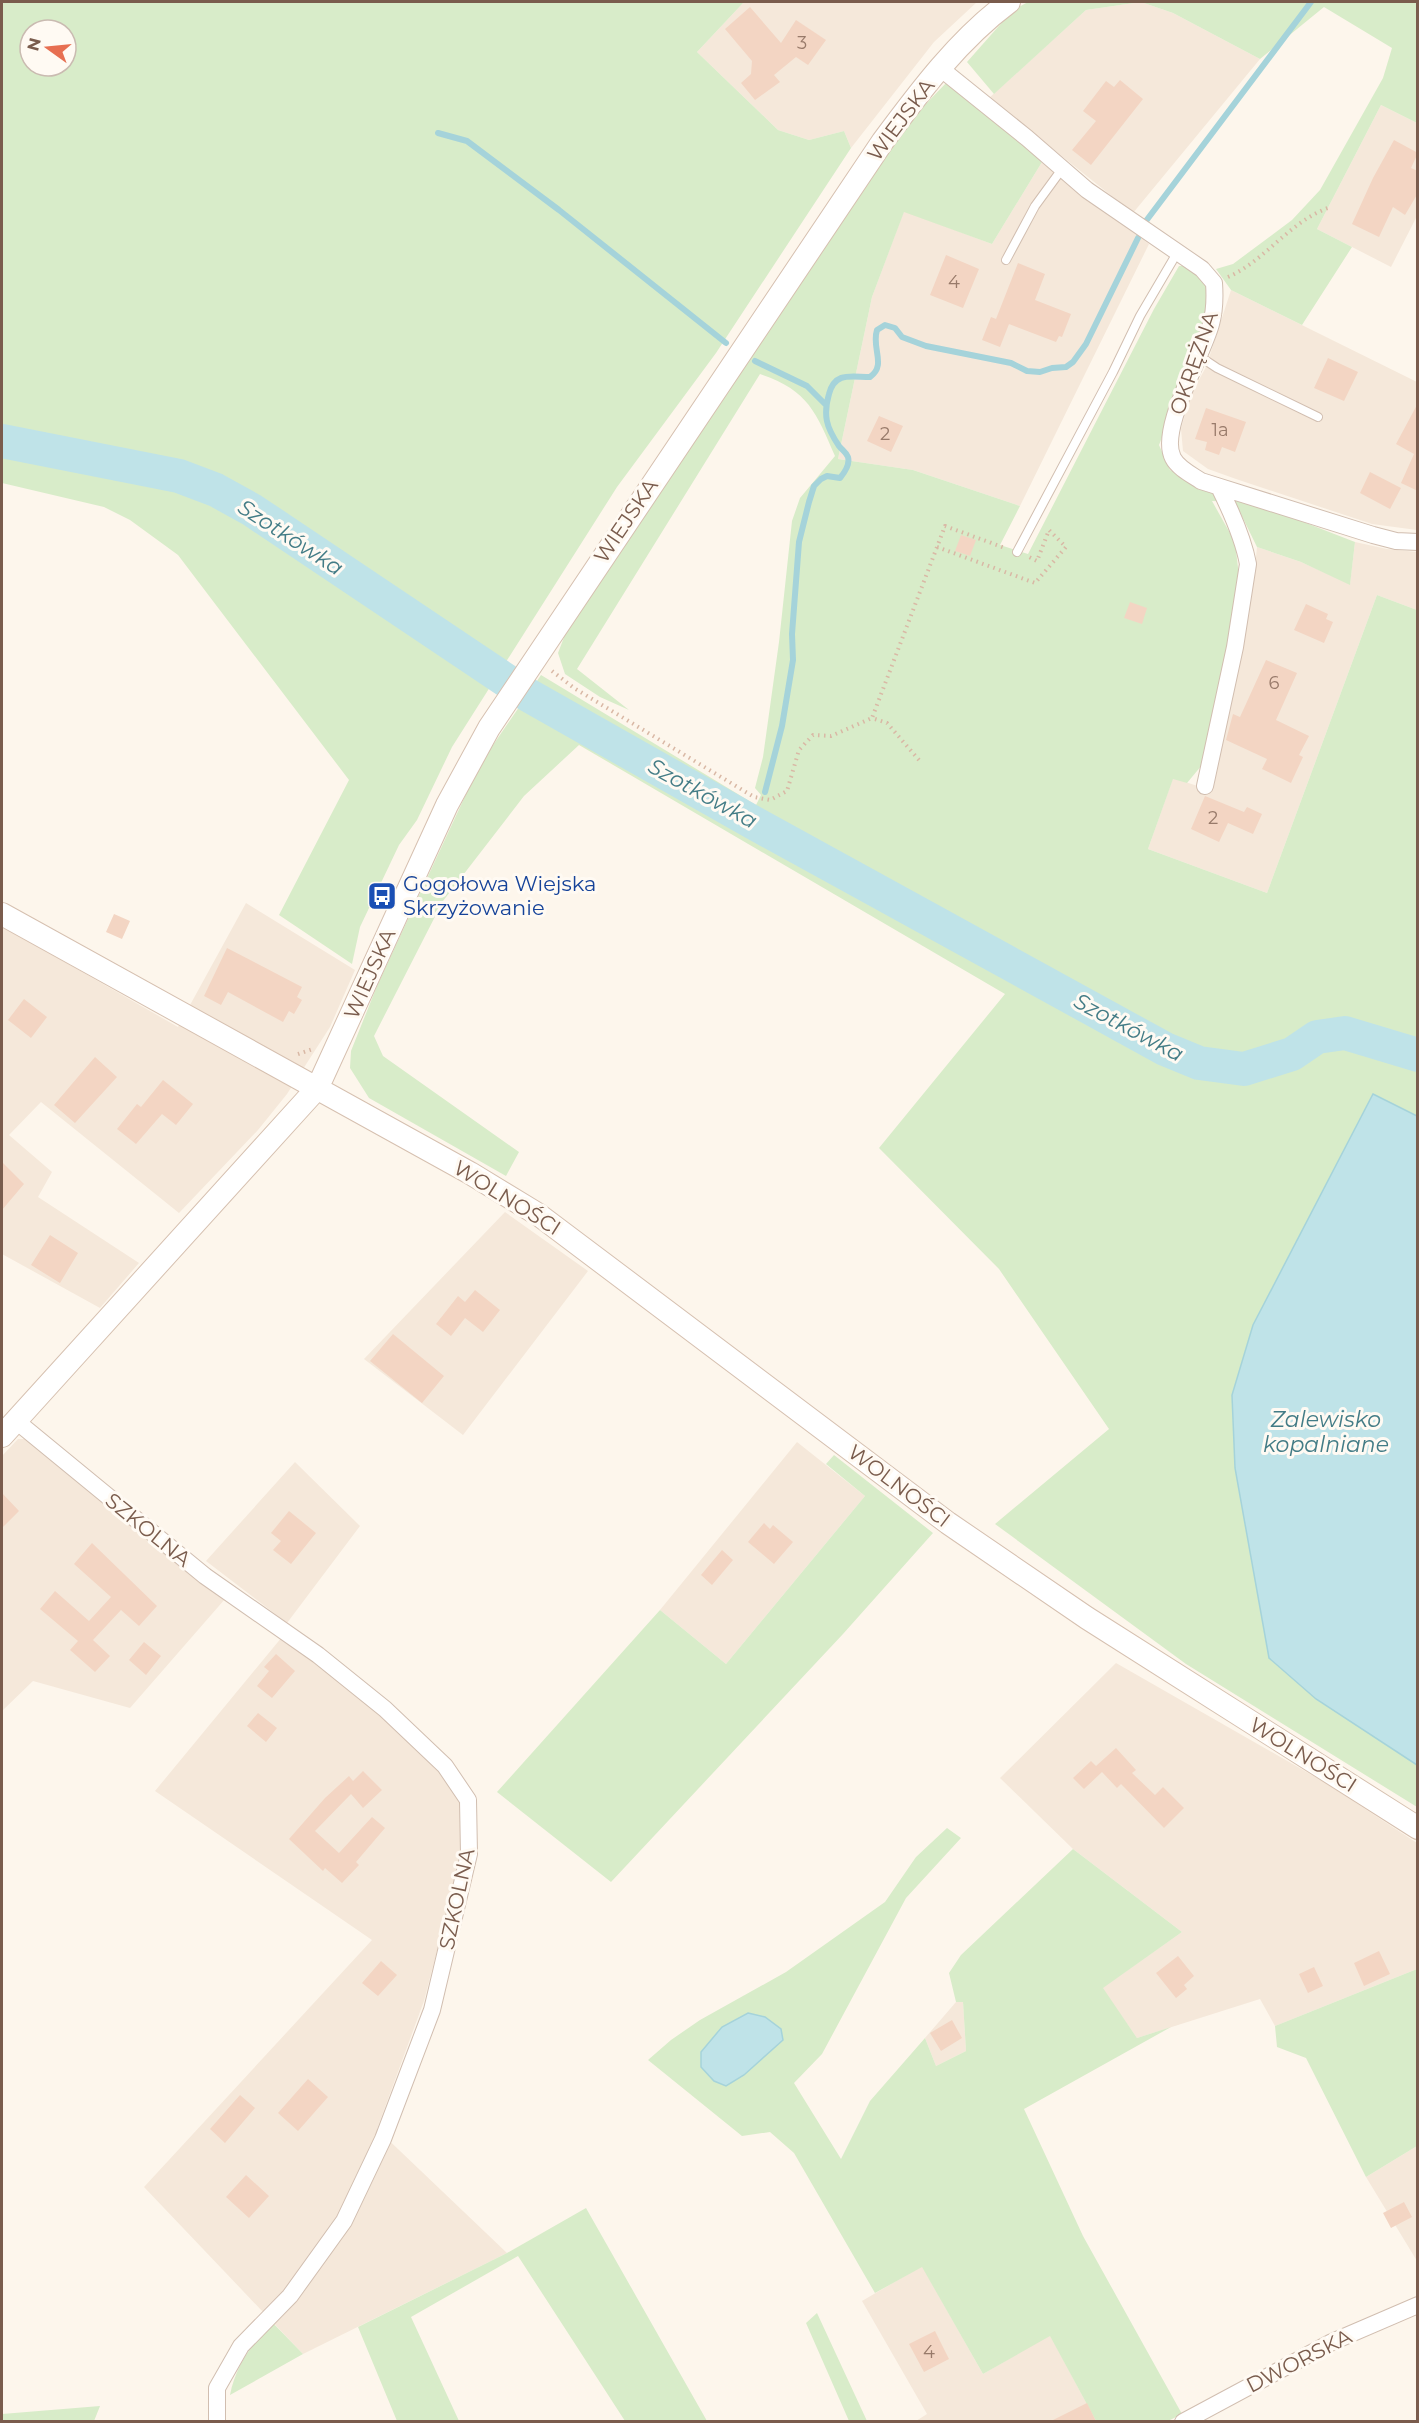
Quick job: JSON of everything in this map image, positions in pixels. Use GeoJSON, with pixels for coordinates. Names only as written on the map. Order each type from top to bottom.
{"type":"FeatureCollection","features":[{"type":"Feature","properties":{"kind":"street","name":"WIEJSKA"},"geometry":{"type":"LineString","coordinates":[[295,1114],[317,1087],[447,805],[503,704],[871,158],[940,68],[985,21],[1009,2]]}},
{"type":"Feature","properties":{"kind":"street","name":"OKRĘŻNA"},"geometry":{"type":"LineString","coordinates":[[940,68],[1087,190],[1202,270],[1214,283],[1215,302],[1211,324],[1176,411],[1169,439],[1173,459],[1187,473],[1219,487],[1374,535],[1418,542]]}},
{"type":"Feature","properties":{"kind":"street"},"geometry":{"type":"LineString","coordinates":[[1205,786],[1235,647],[1248,564],[1232,514],[1219,487]]}},
{"type":"Feature","properties":{"kind":"street","name":"WOLNOŚCI"},"geometry":{"type":"LineString","coordinates":[[2,914],[317,1087],[470,1173],[539,1215],[948,1523],[1097,1625],[1418,1828]]}},
{"type":"Feature","properties":{"kind":"street","name":"SZKOLNA"},"geometry":{"type":"LineString","coordinates":[[217,2421],[217,2388],[241,2346],[290,2296],[344,2220],[383,2139],[432,2010],[469,1854],[468,1800],[445,1766],[385,1709],[318,1655],[206,1576],[8,1428],[295,1114]]}},
{"type":"Feature","properties":{"kind":"street","name":"DWORSKA"},"geometry":{"type":"LineString","coordinates":[[1183,2421],[1332,2342],[1418,2305]]}},
{"type":"Feature","properties":{"kind":"lane"},"geometry":{"type":"LineString","coordinates":[[1006,260],[1035,206],[1062,169]]}},
{"type":"Feature","properties":{"kind":"lane"},"geometry":{"type":"LineString","coordinates":[[1017,552],[1113,372],[1140,316],[1177,253]]}},
{"type":"Feature","properties":{"kind":"lane"},"geometry":{"type":"LineString","coordinates":[[1199,356],[1217,368],[1318,417]]}},
{"type":"Feature","properties":{"kind":"path"},"geometry":{"type":"LineString","coordinates":[[1214,283],[1242,271],[1292,230],[1328,208]]}},
{"type":"Feature","properties":{"kind":"path"},"geometry":{"type":"LineString","coordinates":[[872,718],[937,547],[945,526],[1037,561],[1049,530],[1066,548],[1035,583],[937,547]]}},
{"type":"Feature","properties":{"kind":"path"},"geometry":{"type":"LineString","coordinates":[[532,662],[754,797],[771,800],[787,791],[799,750],[813,735],[831,736],[872,718],[887,723],[919,760]]}},
{"type":"Feature","properties":{"kind":"shaded area"},"geometry":{"type":"Polygon","coordinates":[[[744,2],[977,2],[934,42],[851,148],[844,131],[809,140],[778,130],[697,52],[744,2]]]}},
{"type":"Feature","properties":{"kind":"shaded area"},"geometry":{"type":"Polygon","coordinates":[[[1141,2],[1173,13],[1260,59],[1133,213],[989,98],[1086,10],[1141,2]]]}},
{"type":"Feature","properties":{"kind":"shaded area"},"geometry":{"type":"Polygon","coordinates":[[[1381,105],[1417,123],[1417,216],[1391,267],[1317,229],[1381,105]]]}},
{"type":"Feature","properties":{"kind":"shaded area"},"geometry":{"type":"Polygon","coordinates":[[[1042,162],[1149,244],[1020,506],[913,470],[838,459],[872,297],[904,211],[992,244],[1042,162]]]}},
{"type":"Feature","properties":{"kind":"shaded area"},"geometry":{"type":"Polygon","coordinates":[[[1231,290],[1417,382],[1417,530],[1372,524],[1236,479],[1208,469],[1183,451],[1181,429],[1190,396],[1206,367],[1231,290]]]}},
{"type":"Feature","properties":{"kind":"shaded area"},"geometry":{"type":"Polygon","coordinates":[[[1355,542],[1387,549],[1417,552],[1417,610],[1377,595],[1267,893],[1148,849],[1173,778],[1213,791],[1253,587],[1257,547],[1301,562],[1350,584],[1355,542]]]}},
{"type":"Feature","properties":{"kind":"shaded area"},"geometry":{"type":"Polygon","coordinates":[[[246,903],[355,970],[330,1027],[287,1094],[258,1130],[179,1213],[41,1102],[9,1135],[52,1172],[38,1197],[139,1263],[100,1308],[2,1254],[2,926],[178,1027],[246,903]]]}},
{"type":"Feature","properties":{"kind":"shaded area"},"geometry":{"type":"Polygon","coordinates":[[[505,1212],[588,1271],[463,1435],[364,1359],[505,1212]]]}},
{"type":"Feature","properties":{"kind":"shaded area"},"geometry":{"type":"Polygon","coordinates":[[[18,1439],[27,1439],[225,1599],[130,1708],[33,1681],[2,1711],[2,1456],[18,1439]]]}},
{"type":"Feature","properties":{"kind":"shaded area"},"geometry":{"type":"Polygon","coordinates":[[[797,1442],[865,1496],[726,1664],[660,1610],[797,1442]]]}},
{"type":"Feature","properties":{"kind":"shaded area"},"geometry":{"type":"Polygon","coordinates":[[[295,1462],[360,1526],[287,1623],[206,1561],[295,1462]]]}},
{"type":"Feature","properties":{"kind":"shaded area"},"geometry":{"type":"Polygon","coordinates":[[[282,1637],[383,1716],[441,1773],[461,1800],[463,1850],[424,2001],[377,2129],[507,2253],[303,2354],[144,2187],[372,1940],[155,1791],[282,1637]]]}},
{"type":"Feature","properties":{"kind":"shaded area"},"geometry":{"type":"Polygon","coordinates":[[[1116,1663],[1324,1782],[1417,1843],[1417,1969],[1275,2026],[1260,1999],[1137,2038],[1102,1988],[1182,1932],[1073,1849],[1000,1778],[1116,1663]]]}},
{"type":"Feature","properties":{"kind":"shaded area"},"geometry":{"type":"Polygon","coordinates":[[[956,2002],[963,2002],[966,2051],[936,2066],[925,2038],[956,2002]]]}},
{"type":"Feature","properties":{"kind":"shaded area"},"geometry":{"type":"Polygon","coordinates":[[[1417,2146],[1417,2261],[1366,2177],[1417,2146]]]}},
{"type":"Feature","properties":{"kind":"shaded area"},"geometry":{"type":"Polygon","coordinates":[[[922,2266],[983,2374],[1050,2335],[1096,2421],[916,2421],[927,2414],[862,2301],[922,2266]]]}},
{"type":"Feature","properties":{"kind":"green space"},"geometry":{"type":"Polygon","coordinates":[[[2,2],[744,2],[697,52],[778,130],[809,140],[844,131],[851,148],[716,353],[617,487],[452,747],[417,820],[399,845],[360,927],[352,964],[279,915],[349,780],[178,555],[130,520],[104,507],[2,483],[2,2]]]}},
{"type":"Feature","properties":{"kind":"green space"},"geometry":{"type":"Polygon","coordinates":[[[1028,2],[1141,2],[1086,10],[994,94],[967,62],[1013,10],[1028,2]]]}},
{"type":"Feature","properties":{"kind":"green space"},"geometry":{"type":"Polygon","coordinates":[[[1141,2],[1417,2],[1417,123],[1381,105],[1317,229],[1352,247],[1302,325],[1231,290],[1216,269],[1233,264],[1292,220],[1320,190],[1383,78],[1392,48],[1324,7],[1260,59],[1173,13],[1141,2]]]}},
{"type":"Feature","properties":{"kind":"green space"},"geometry":{"type":"Polygon","coordinates":[[[947,82],[1027,145],[1042,162],[992,244],[904,212],[872,297],[838,459],[913,470],[1020,506],[1000,545],[1028,554],[1154,309],[1179,266],[1186,266],[1208,286],[1206,325],[1159,445],[1170,470],[1355,542],[1350,585],[1301,562],[1257,547],[1235,502],[1212,501],[1235,542],[1239,576],[1232,623],[1202,765],[1187,783],[1173,779],[1148,849],[1267,893],[1377,595],[1417,610],[1417,1116],[1373,1094],[1253,1325],[1232,1395],[1235,1468],[1269,1658],[1316,1699],[1417,1765],[1417,1807],[1186,1664],[995,1524],[1109,1429],[999,1269],[879,1148],[1005,994],[579,745],[524,796],[443,901],[374,1036],[383,1056],[519,1152],[506,1176],[369,1098],[350,1068],[351,1051],[377,986],[480,764],[541,675],[756,805],[761,795],[755,788],[763,757],[779,642],[792,521],[800,498],[835,456],[816,415],[800,395],[776,380],[760,374],[577,669],[629,710],[600,697],[565,674],[558,653],[568,627],[845,211],[921,109],[947,82]]]}},
{"type":"Feature","properties":{"kind":"green space"},"geometry":{"type":"Polygon","coordinates":[[[834,1455],[933,1533],[843,1634],[611,1882],[497,1792],[660,1610],[726,1664],[865,1496],[826,1464],[834,1455]]]}},
{"type":"Feature","properties":{"kind":"green space"},"geometry":{"type":"Polygon","coordinates":[[[947,1828],[961,1838],[906,1898],[822,2054],[794,2083],[841,2159],[870,2101],[925,2038],[936,2066],[966,2051],[963,2002],[956,2002],[949,1973],[961,1955],[1073,1849],[1182,1932],[1103,1988],[1137,2038],[1171,2027],[1024,2109],[1083,2236],[1182,2414],[1168,2421],[1096,2421],[1050,2336],[983,2374],[922,2267],[875,2293],[794,2153],[770,2132],[742,2136],[648,2060],[671,2040],[700,2020],[786,1972],[885,1902],[916,1857],[947,1828]]]}},
{"type":"Feature","properties":{"kind":"green space"},"geometry":{"type":"Polygon","coordinates":[[[1417,1969],[1417,2146],[1366,2177],[1306,2058],[1277,2047],[1275,2026],[1417,1969]]]}},
{"type":"Feature","properties":{"kind":"green space"},"geometry":{"type":"Polygon","coordinates":[[[586,2208],[707,2421],[625,2421],[518,2256],[411,2317],[459,2421],[397,2421],[358,2327],[507,2253],[586,2208]]]}},
{"type":"Feature","properties":{"kind":"green space"},"geometry":{"type":"Polygon","coordinates":[[[817,2313],[867,2421],[849,2421],[806,2323],[817,2313]]]}},
{"type":"Feature","properties":{"kind":"green space"},"geometry":{"type":"Polygon","coordinates":[[[272,2322],[303,2354],[230,2395],[236,2374],[246,2356],[272,2322]]]}},
{"type":"Feature","properties":{"kind":"green space"},"geometry":{"type":"Polygon","coordinates":[[[100,2406],[94,2421],[2,2421],[2,2414],[100,2406]]]}},
{"type":"Feature","properties":{"kind":"water","name":"Zalewisko kopalniane"},"geometry":{"type":"Polygon","coordinates":[[[1373,1094],[1417,1116],[1417,1765],[1316,1699],[1269,1658],[1235,1468],[1232,1395],[1253,1325],[1373,1094]]]}},
{"type":"Feature","properties":{"kind":"water"},"geometry":{"type":"Polygon","coordinates":[[[748,2013],[765,2017],[781,2029],[783,2040],[744,2075],[726,2086],[714,2081],[701,2067],[701,2052],[722,2027],[748,2013]]]}},
{"type":"Feature","properties":{"kind":"building"},"geometry":{"type":"Polygon","coordinates":[[[750,7],[781,43],[796,20],[826,40],[808,65],[796,57],[774,75],[780,82],[755,100],[741,83],[751,74],[752,61],[725,29],[750,7]]]}},
{"type":"Feature","properties":{"kind":"building"},"geometry":{"type":"Polygon","coordinates":[[[1120,80],[1143,99],[1091,165],[1072,150],[1096,121],[1083,111],[1106,81],[1114,87],[1120,80]]]}},
{"type":"Feature","properties":{"kind":"building"},"geometry":{"type":"Polygon","coordinates":[[[1394,140],[1418,153],[1411,168],[1418,171],[1418,193],[1405,215],[1393,207],[1379,237],[1352,224],[1394,140]]]}},
{"type":"Feature","properties":{"kind":"building"},"geometry":{"type":"Polygon","coordinates":[[[946,255],[979,269],[963,308],[930,295],[946,255]]]}},
{"type":"Feature","properties":{"kind":"building"},"geometry":{"type":"Polygon","coordinates":[[[1018,263],[1045,274],[1035,300],[1071,314],[1062,337],[1059,336],[1056,342],[996,319],[1018,263]]]}},
{"type":"Feature","properties":{"kind":"building"},"geometry":{"type":"Polygon","coordinates":[[[991,317],[1009,324],[1000,347],[982,340],[991,317]]]}},
{"type":"Feature","properties":{"kind":"building"},"geometry":{"type":"Polygon","coordinates":[[[1328,358],[1358,372],[1344,401],[1314,388],[1328,358]]]}},
{"type":"Feature","properties":{"kind":"building"},"geometry":{"type":"Polygon","coordinates":[[[1418,403],[1418,491],[1401,483],[1414,454],[1396,444],[1418,403]]]}},
{"type":"Feature","properties":{"kind":"building"},"geometry":{"type":"Polygon","coordinates":[[[1206,408],[1246,422],[1235,452],[1222,447],[1219,455],[1205,450],[1207,442],[1195,439],[1206,408]]]}},
{"type":"Feature","properties":{"kind":"building"},"geometry":{"type":"Polygon","coordinates":[[[879,416],[903,426],[891,452],[867,441],[879,416]]]}},
{"type":"Feature","properties":{"kind":"building"},"geometry":{"type":"Polygon","coordinates":[[[1370,472],[1401,488],[1390,509],[1360,493],[1370,472]]]}},
{"type":"Feature","properties":{"kind":"building"},"geometry":{"type":"Polygon","coordinates":[[[961,535],[976,540],[970,556],[955,551],[961,535]]]}},
{"type":"Feature","properties":{"kind":"building"},"geometry":{"type":"Polygon","coordinates":[[[1130,602],[1147,608],[1142,624],[1124,618],[1130,602]]]}},
{"type":"Feature","properties":{"kind":"building"},"geometry":{"type":"Polygon","coordinates":[[[1306,604],[1328,614],[1326,619],[1333,622],[1324,643],[1294,630],[1306,604]]]}},
{"type":"Feature","properties":{"kind":"building"},"geometry":{"type":"Polygon","coordinates":[[[1266,660],[1297,673],[1276,720],[1309,736],[1299,755],[1303,757],[1291,783],[1262,769],[1267,759],[1226,740],[1233,714],[1240,717],[1266,660]]]}},
{"type":"Feature","properties":{"kind":"building"},"geometry":{"type":"Polygon","coordinates":[[[1205,796],[1244,812],[1247,807],[1262,814],[1253,834],[1228,823],[1219,842],[1191,829],[1205,796]]]}},
{"type":"Feature","properties":{"kind":"building"},"geometry":{"type":"Polygon","coordinates":[[[114,914],[130,921],[122,939],[106,932],[114,914]]]}},
{"type":"Feature","properties":{"kind":"building"},"geometry":{"type":"Polygon","coordinates":[[[227,948],[302,987],[297,997],[302,1000],[294,1014],[289,1011],[283,1022],[228,992],[221,1005],[204,996],[227,948]]]}},
{"type":"Feature","properties":{"kind":"building"},"geometry":{"type":"Polygon","coordinates":[[[24,999],[47,1017],[31,1038],[8,1020],[24,999]]]}},
{"type":"Feature","properties":{"kind":"building"},"geometry":{"type":"Polygon","coordinates":[[[95,1057],[117,1077],[75,1123],[54,1105],[95,1057]]]}},
{"type":"Feature","properties":{"kind":"building"},"geometry":{"type":"Polygon","coordinates":[[[163,1080],[193,1104],[176,1125],[162,1114],[136,1144],[117,1129],[137,1104],[141,1107],[163,1080]]]}},
{"type":"Feature","properties":{"kind":"building"},"geometry":{"type":"Polygon","coordinates":[[[2,1162],[24,1184],[2,1210],[2,1162]]]}},
{"type":"Feature","properties":{"kind":"building"},"geometry":{"type":"Polygon","coordinates":[[[50,1235],[78,1253],[60,1283],[31,1265],[50,1235]]]}},
{"type":"Feature","properties":{"kind":"building"},"geometry":{"type":"Polygon","coordinates":[[[475,1290],[500,1310],[483,1332],[465,1318],[451,1336],[436,1324],[458,1296],[465,1302],[475,1290]]]}},
{"type":"Feature","properties":{"kind":"building"},"geometry":{"type":"Polygon","coordinates":[[[393,1334],[444,1376],[422,1403],[370,1361],[393,1334]]]}},
{"type":"Feature","properties":{"kind":"building"},"geometry":{"type":"Polygon","coordinates":[[[2,1493],[19,1511],[2,1528],[2,1493]]]}},
{"type":"Feature","properties":{"kind":"building"},"geometry":{"type":"Polygon","coordinates":[[[289,1511],[316,1533],[291,1564],[273,1550],[281,1541],[271,1533],[289,1511]]]}},
{"type":"Feature","properties":{"kind":"building"},"geometry":{"type":"Polygon","coordinates":[[[764,1523],[770,1529],[773,1525],[793,1542],[774,1564],[748,1542],[764,1523]]]}},
{"type":"Feature","properties":{"kind":"building"},"geometry":{"type":"Polygon","coordinates":[[[92,1543],[157,1606],[139,1626],[121,1610],[93,1640],[110,1656],[95,1672],[70,1650],[78,1641],[40,1609],[55,1591],[89,1621],[111,1597],[74,1564],[92,1543]]]}},
{"type":"Feature","properties":{"kind":"building"},"geometry":{"type":"Polygon","coordinates":[[[722,1550],[733,1560],[712,1585],[701,1575],[722,1550]]]}},
{"type":"Feature","properties":{"kind":"building"},"geometry":{"type":"Polygon","coordinates":[[[144,1642],[161,1656],[146,1675],[129,1660],[144,1642]]]}},
{"type":"Feature","properties":{"kind":"building"},"geometry":{"type":"Polygon","coordinates":[[[276,1654],[295,1671],[272,1698],[257,1686],[269,1671],[264,1667],[276,1654]]]}},
{"type":"Feature","properties":{"kind":"building"},"geometry":{"type":"Polygon","coordinates":[[[258,1713],[277,1728],[266,1742],[247,1726],[258,1713]]]}},
{"type":"Feature","properties":{"kind":"building"},"geometry":{"type":"Polygon","coordinates":[[[1116,1748],[1136,1770],[1132,1773],[1155,1795],[1163,1787],[1184,1808],[1164,1828],[1121,1784],[1117,1788],[1102,1772],[1084,1789],[1073,1778],[1091,1761],[1096,1766],[1116,1748]]]}},
{"type":"Feature","properties":{"kind":"building"},"geometry":{"type":"Polygon","coordinates":[[[363,1771],[382,1790],[363,1808],[351,1794],[315,1831],[339,1853],[372,1817],[385,1828],[356,1862],[359,1865],[342,1883],[325,1868],[323,1871],[289,1839],[325,1798],[349,1776],[353,1781],[363,1771]]]}},
{"type":"Feature","properties":{"kind":"building"},"geometry":{"type":"Polygon","coordinates":[[[1379,1951],[1390,1974],[1364,1986],[1354,1963],[1379,1951]]]}},
{"type":"Feature","properties":{"kind":"building"},"geometry":{"type":"Polygon","coordinates":[[[1178,1956],[1194,1976],[1184,1985],[1187,1989],[1176,1998],[1156,1973],[1178,1956]]]}},
{"type":"Feature","properties":{"kind":"building"},"geometry":{"type":"Polygon","coordinates":[[[381,1961],[397,1975],[378,1996],[362,1983],[381,1961]]]}},
{"type":"Feature","properties":{"kind":"building"},"geometry":{"type":"Polygon","coordinates":[[[1314,1967],[1323,1986],[1308,1993],[1299,1974],[1314,1967]]]}},
{"type":"Feature","properties":{"kind":"building"},"geometry":{"type":"Polygon","coordinates":[[[952,2020],[962,2038],[941,2051],[930,2033],[952,2020]]]}},
{"type":"Feature","properties":{"kind":"building"},"geometry":{"type":"Polygon","coordinates":[[[308,2079],[328,2097],[298,2131],[278,2113],[308,2079]]]}},
{"type":"Feature","properties":{"kind":"building"},"geometry":{"type":"Polygon","coordinates":[[[240,2095],[255,2108],[225,2143],[210,2129],[240,2095]]]}},
{"type":"Feature","properties":{"kind":"building"},"geometry":{"type":"Polygon","coordinates":[[[246,2175],[269,2196],[249,2218],[226,2197],[246,2175]]]}},
{"type":"Feature","properties":{"kind":"building"},"geometry":{"type":"Polygon","coordinates":[[[1404,2202],[1412,2217],[1391,2228],[1383,2213],[1404,2202]]]}},
{"type":"Feature","properties":{"kind":"building"},"geometry":{"type":"Polygon","coordinates":[[[935,2331],[949,2359],[924,2372],[909,2344],[935,2331]]]}},
{"type":"Feature","properties":{"kind":"building"},"geometry":{"type":"Polygon","coordinates":[[[1087,2403],[1096,2421],[1051,2421],[1087,2403]]]}},
{"type":"Feature","properties":{"kind":"waterway"},"geometry":{"type":"LineString","coordinates":[[1146,221],[1311,2]]}},
{"type":"Feature","properties":{"kind":"waterway"},"geometry":{"type":"LineString","coordinates":[[438,133],[467,141],[559,210],[726,343]]}},
{"type":"Feature","properties":{"kind":"waterway"},"geometry":{"type":"LineString","coordinates":[[765,792],[782,726],[793,660],[792,634],[799,542],[809,502],[814,486],[827,476],[840,478],[848,462],[847,455],[839,446],[829,427],[826,415],[827,401],[835,382],[851,376],[870,377],[875,372],[878,362],[877,330],[885,325],[895,328],[902,337],[926,346],[1011,363],[1027,371],[1040,372],[1066,367],[1073,362],[1086,344],[1138,238]]}},
{"type":"Feature","properties":{"kind":"waterway"},"geometry":{"type":"LineString","coordinates":[[755,361],[807,386],[826,405]]}},
{"type":"Feature","properties":{"kind":"waterway","name":"Szotkówka"},"geometry":{"type":"LineString","coordinates":[[2,441],[179,476],[216,490],[252,510],[528,695],[754,823],[1165,1049],[1199,1063],[1244,1069],[1292,1054],[1317,1037],[1345,1033],[1418,1055]]}},
{"type":"Feature","properties":{"kind":"waterway","name":"Szotkówka"},"geometry":{"type":"LineString","coordinates":[[754,823],[756,819]]}},
{"type":"Feature","properties":{"kind":"place","name":"Gogołowa Wiejska Skrzyżowanie"},"geometry":{"type":"Point","coordinates":[382,896]}}]}
